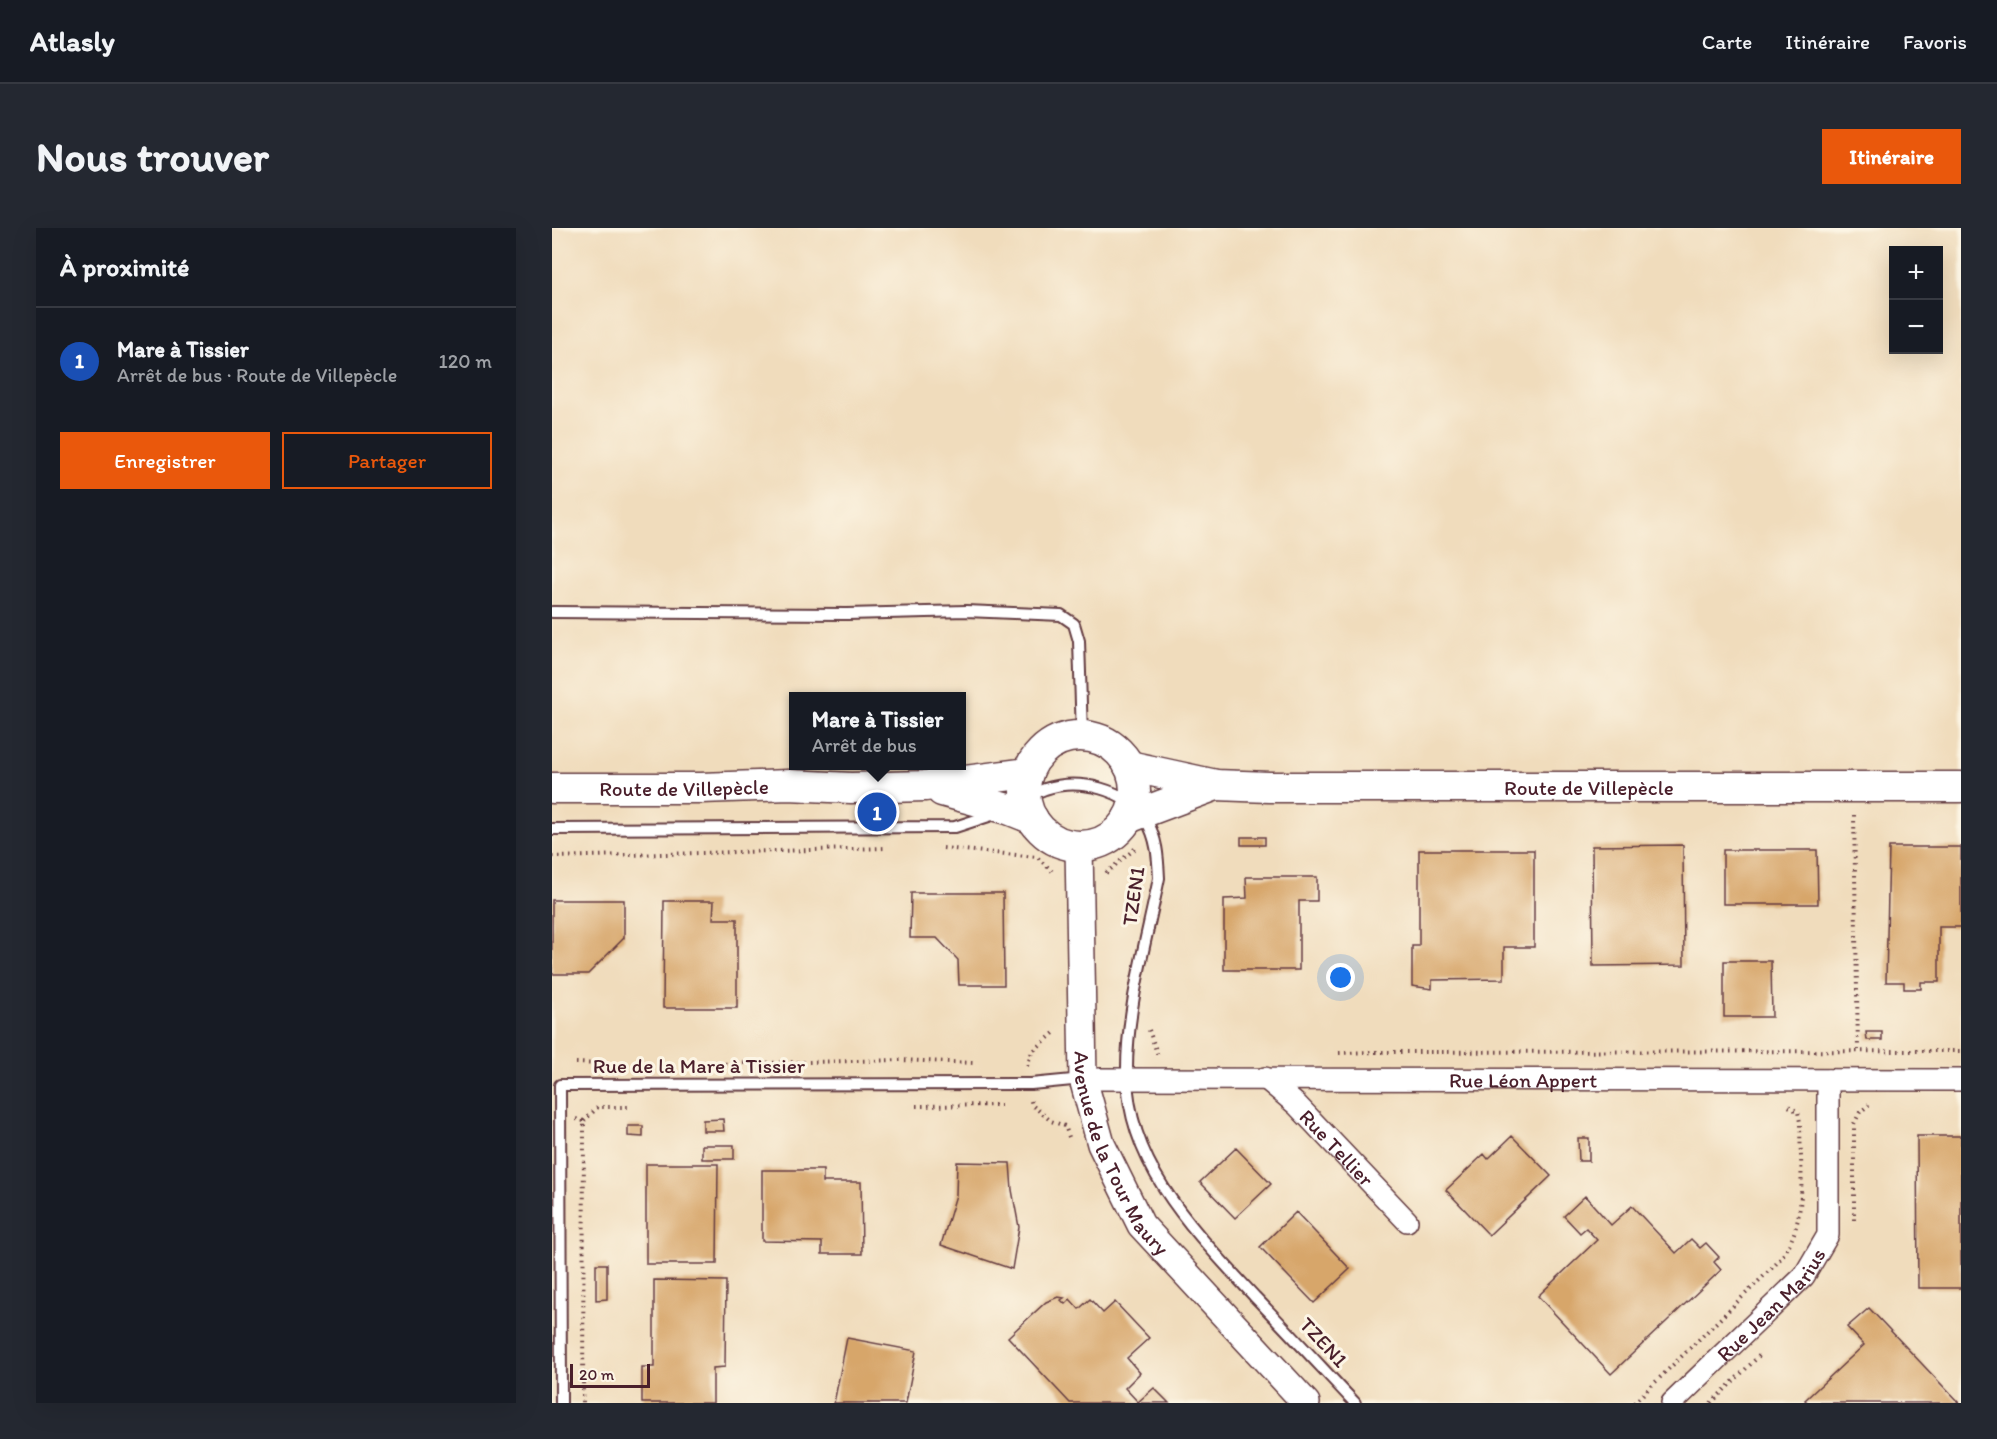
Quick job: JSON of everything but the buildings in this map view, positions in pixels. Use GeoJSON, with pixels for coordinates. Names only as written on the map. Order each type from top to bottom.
{"type":"FeatureCollection","features":[{"type":"Feature","properties":{"kind":"main road"},"geometry":{"type":"LineString","coordinates":[[1082,736],[1110,745],[1130,766],[1134,779],[1134,812],[1119,830],[1107,839],[1079,846],[1061,842],[1045,833],[1024,800],[1036,758],[1049,746],[1065,738],[1082,736]]}},
{"type":"Feature","properties":{"kind":"main road","name":"Route de Villepècle"},"geometry":{"type":"LineString","coordinates":[[1130,766],[1216,785],[1961,787]]}},
{"type":"Feature","properties":{"kind":"main road","name":"Route de Villepècle"},"geometry":{"type":"LineString","coordinates":[[1134,812],[1216,785]]}},
{"type":"Feature","properties":{"kind":"main road","name":"Route de Villepècle"},"geometry":{"type":"LineString","coordinates":[[925,786],[1024,800]]}},
{"type":"Feature","properties":{"kind":"main road","name":"Route de Villepècle"},"geometry":{"type":"LineString","coordinates":[[552,788],[925,786],[1024,800]]}},
{"type":"Feature","properties":{"kind":"street","name":"Avenue de la Tour Maury"},"geometry":{"type":"LineString","coordinates":[[1079,846],[1083,1078],[1101,1144],[1141,1225],[1306,1403]]}},
{"type":"Feature","properties":{"kind":"street","name":"Rue Léon Appert"},"geometry":{"type":"LineString","coordinates":[[1083,1078],[1961,1080]]}},
{"type":"Feature","properties":{"kind":"street","name":"Rue Tellier"},"geometry":{"type":"LineString","coordinates":[[1264,1078],[1297,1105],[1407,1221]]}},
{"type":"Feature","properties":{"kind":"street","name":"Rue Jean Marius"},"geometry":{"type":"LineString","coordinates":[[1672,1403],[1804,1276],[1827,1234],[1828,1080]]}},
{"type":"Feature","properties":{"kind":"lane"},"geometry":{"type":"LineString","coordinates":[[552,612],[847,614],[966,611],[1061,615],[1074,624],[1079,641],[1082,736]]}},
{"type":"Feature","properties":{"kind":"lane"},"geometry":{"type":"LineString","coordinates":[[552,829],[955,826],[970,824],[1044,789],[1085,785],[1104,790],[1134,812]]}},
{"type":"Feature","properties":{"kind":"lane","name":"TZEN1"},"geometry":{"type":"LineString","coordinates":[[1134,812],[1153,834],[1158,853],[1159,878],[1128,1028],[1127,1077],[1133,1118],[1142,1146],[1170,1199],[1207,1245],[1355,1403]]}},
{"type":"Feature","properties":{"kind":"lane","name":"Rue de la Mare à Tissier"},"geometry":{"type":"LineString","coordinates":[[561,1403],[560,1085],[1019,1084],[1083,1078]]}},
{"type":"Feature","properties":{"kind":"path"},"geometry":{"type":"LineString","coordinates":[[1854,815],[1858,1050]]}},
{"type":"Feature","properties":{"kind":"path"},"geometry":{"type":"LineString","coordinates":[[552,857],[890,848]]}},
{"type":"Feature","properties":{"kind":"path"},"geometry":{"type":"LineString","coordinates":[[1376,1052],[1961,1051]]}},
{"type":"Feature","properties":{"kind":"path"},"geometry":{"type":"LineString","coordinates":[[706,1064],[901,1060],[981,1063]]}},
{"type":"Feature","properties":{"kind":"path"},"geometry":{"type":"LineString","coordinates":[[576,1063],[608,1064]]}},
{"type":"Feature","properties":{"kind":"path"},"geometry":{"type":"LineString","coordinates":[[1016,1065],[1027,1065]]}},
{"type":"Feature","properties":{"kind":"path"},"geometry":{"type":"LineString","coordinates":[[1634,1403],[1784,1256],[1791,1245],[1800,1217],[1800,1122],[1798,1112],[1790,1106],[1779,1104]]}},
{"type":"Feature","properties":{"kind":"path"},"geometry":{"type":"LineString","coordinates":[[916,1106],[1009,1105]]}},
{"type":"Feature","properties":{"kind":"path"},"geometry":{"type":"LineString","coordinates":[[1020,1105],[1032,1105]]}},
{"type":"Feature","properties":{"kind":"path"},"geometry":{"type":"LineString","coordinates":[[560,1116],[584,1121],[583,1403]]}},
{"type":"Feature","properties":{"kind":"place","name":"Mare à Tissier"},"geometry":{"type":"Point","coordinates":[877,812]}}]}
